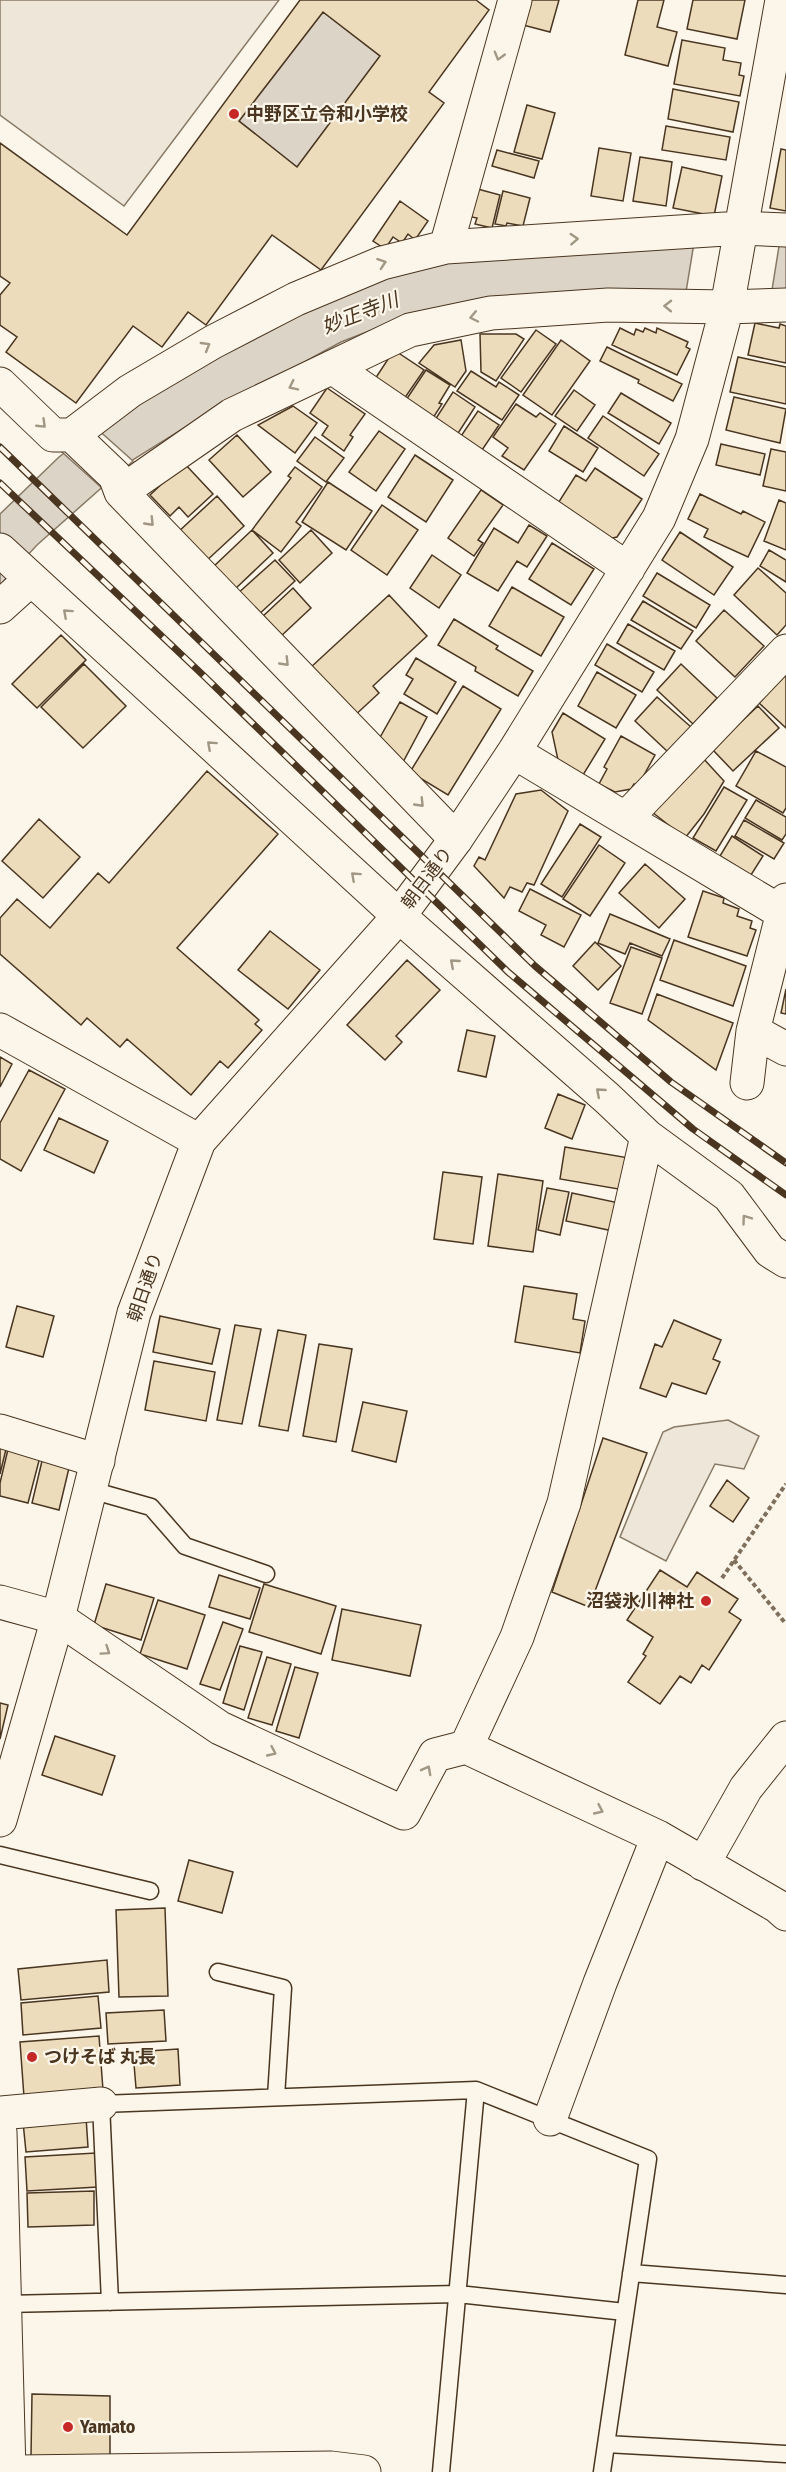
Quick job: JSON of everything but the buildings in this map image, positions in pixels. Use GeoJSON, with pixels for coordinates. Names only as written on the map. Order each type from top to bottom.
{"type":"FeatureCollection","features":[{"type":"Feature","properties":{"kind":"street"},"geometry":{"type":"LineString","coordinates":[[446,247],[515,0]]}},
{"type":"Feature","properties":{"kind":"street","name":"朝日通り"},"geometry":{"type":"LineString","coordinates":[[0,1820],[58,1618],[134,1313],[199,1141],[399,915],[456,839],[514,752],[659,518],[692,439],[728,301],[782,0]]}},
{"type":"Feature","properties":{"kind":"street"},"geometry":{"type":"LineString","coordinates":[[75,439],[130,391],[213,342],[296,299],[382,262],[446,247],[740,235],[786,230]]}},
{"type":"Feature","properties":{"kind":"street"},"geometry":{"type":"LineString","coordinates":[[118,484],[232,416],[410,330],[491,313],[608,305],[728,301],[786,305]]}},
{"type":"Feature","properties":{"kind":"street"},"geometry":{"type":"LineString","coordinates":[[332,367],[628,569]]}},
{"type":"Feature","properties":{"kind":"street"},"geometry":{"type":"LineString","coordinates":[[0,384],[53,435],[75,439],[456,839]]}},
{"type":"Feature","properties":{"kind":"street"},"geometry":{"type":"LineString","coordinates":[[0,607],[16,566],[399,915],[608,1098],[647,1136],[729,1196],[770,1251],[786,1261]]}},
{"type":"Feature","properties":{"kind":"street"},"geometry":{"type":"LineString","coordinates":[[626,818],[786,651]]}},
{"type":"Feature","properties":{"kind":"street"},"geometry":{"type":"LineString","coordinates":[[514,752],[784,909],[753,1031],[747,1083]]}},
{"type":"Feature","properties":{"kind":"street"},"geometry":{"type":"LineString","coordinates":[[0,1030],[199,1141]]}},
{"type":"Feature","properties":{"kind":"street"},"geometry":{"type":"LineString","coordinates":[[753,1031],[786,1049]]}},
{"type":"Feature","properties":{"kind":"street"},"geometry":{"type":"LineString","coordinates":[[466,1748],[517,1637],[564,1503],[647,1136]]}},
{"type":"Feature","properties":{"kind":"street"},"geometry":{"type":"LineString","coordinates":[[0,1431],[94,1476]]}},
{"type":"Feature","properties":{"kind":"street"},"geometry":{"type":"LineString","coordinates":[[0,1602],[58,1618],[220,1728],[404,1814],[435,1755],[466,1748],[658,1838],[777,1906],[786,1914]]}},
{"type":"Feature","properties":{"kind":"street"},"geometry":{"type":"LineString","coordinates":[[703,1864],[746,1788],[786,1738]]}},
{"type":"Feature","properties":{"kind":"street"},"geometry":{"type":"LineString","coordinates":[[550,2120],[600,1983],[658,1838]]}},
{"type":"Feature","properties":{"kind":"street"},"geometry":{"type":"LineString","coordinates":[[0,2113],[101,2104]]}},
{"type":"Feature","properties":{"kind":"street"},"geometry":{"type":"LineString","coordinates":[[0,2132],[9,2472]]}},
{"type":"Feature","properties":{"kind":"street"},"geometry":{"type":"LineString","coordinates":[[18,2472],[258,2471],[331,2468],[364,2472]]}},
{"type":"Feature","properties":{"kind":"lane"},"geometry":{"type":"LineString","coordinates":[[94,1476],[151,1507],[185,1546],[266,1574]]}},
{"type":"Feature","properties":{"kind":"lane"},"geometry":{"type":"LineString","coordinates":[[0,1855],[150,1891]]}},
{"type":"Feature","properties":{"kind":"lane"},"geometry":{"type":"LineString","coordinates":[[218,1972],[283,1988],[276,2097]]}},
{"type":"Feature","properties":{"kind":"lane"},"geometry":{"type":"LineString","coordinates":[[441,2472],[476,2090]]}},
{"type":"Feature","properties":{"kind":"lane"},"geometry":{"type":"LineString","coordinates":[[110,2301],[101,2104],[476,2090],[648,2159],[602,2472]]}},
{"type":"Feature","properties":{"kind":"lane"},"geometry":{"type":"LineString","coordinates":[[631,2273],[786,2286]]}},
{"type":"Feature","properties":{"kind":"lane"},"geometry":{"type":"LineString","coordinates":[[5,2304],[458,2294],[625,2312]]}},
{"type":"Feature","properties":{"kind":"lane"},"geometry":{"type":"LineString","coordinates":[[606,2444],[786,2454]]}},
{"type":"Feature","properties":{"kind":"path"},"geometry":{"type":"LineString","coordinates":[[722,1578],[786,1484]]}},
{"type":"Feature","properties":{"kind":"path"},"geometry":{"type":"LineString","coordinates":[[734,1560],[786,1624]]}},
{"type":"Feature","properties":{"kind":"shaded area"},"geometry":{"type":"Polygon","coordinates":[[[0,0],[279,0],[124,206],[0,115],[0,0]]]}},
{"type":"Feature","properties":{"kind":"shaded area"},"geometry":{"type":"Polygon","coordinates":[[[728,1420],[759,1436],[744,1469],[715,1464],[666,1561],[620,1537],[663,1432],[674,1427],[728,1420]]]}},
{"type":"Feature","properties":{"kind":"water"},"geometry":{"type":"Polygon","coordinates":[[[323,12],[380,56],[297,167],[239,121],[323,12]]]}},
{"type":"Feature","properties":{"kind":"water","name":"妙正寺川"},"geometry":{"type":"Polygon","coordinates":[[[786,243],[786,293],[387,324],[341,342],[197,420],[134,459],[37,545],[0,585],[0,514],[59,457],[96,429],[181,373],[369,282],[464,258],[786,243]]]}},
{"type":"Feature","properties":{"kind":"pier"},"geometry":{"type":"Polygon","coordinates":[[[780,240],[771,296],[685,298],[694,243],[780,240]]]}},
{"type":"Feature","properties":{"kind":"pier"},"geometry":{"type":"Polygon","coordinates":[[[95,427],[133,461],[103,489],[62,452],[95,427]]]}},
{"type":"Feature","properties":{"kind":"railway"},"geometry":{"type":"LineString","coordinates":[[0,447],[535,966],[671,1082],[786,1163]]}},
{"type":"Feature","properties":{"kind":"railway"},"geometry":{"type":"LineString","coordinates":[[0,483],[204,676],[508,972],[693,1129],[786,1195]]}},
{"type":"Feature","properties":{"kind":"place","name":"中野区立令和小学校"},"geometry":{"type":"Point","coordinates":[234,114]}},
{"type":"Feature","properties":{"kind":"place","name":"沼袋氷川神社"},"geometry":{"type":"Point","coordinates":[706,1601]}},
{"type":"Feature","properties":{"kind":"place","name":"つけそば 丸長"},"geometry":{"type":"Point","coordinates":[32,2057]}},
{"type":"Feature","properties":{"kind":"place","name":"Yamato"},"geometry":{"type":"Point","coordinates":[68,2427]}}]}
